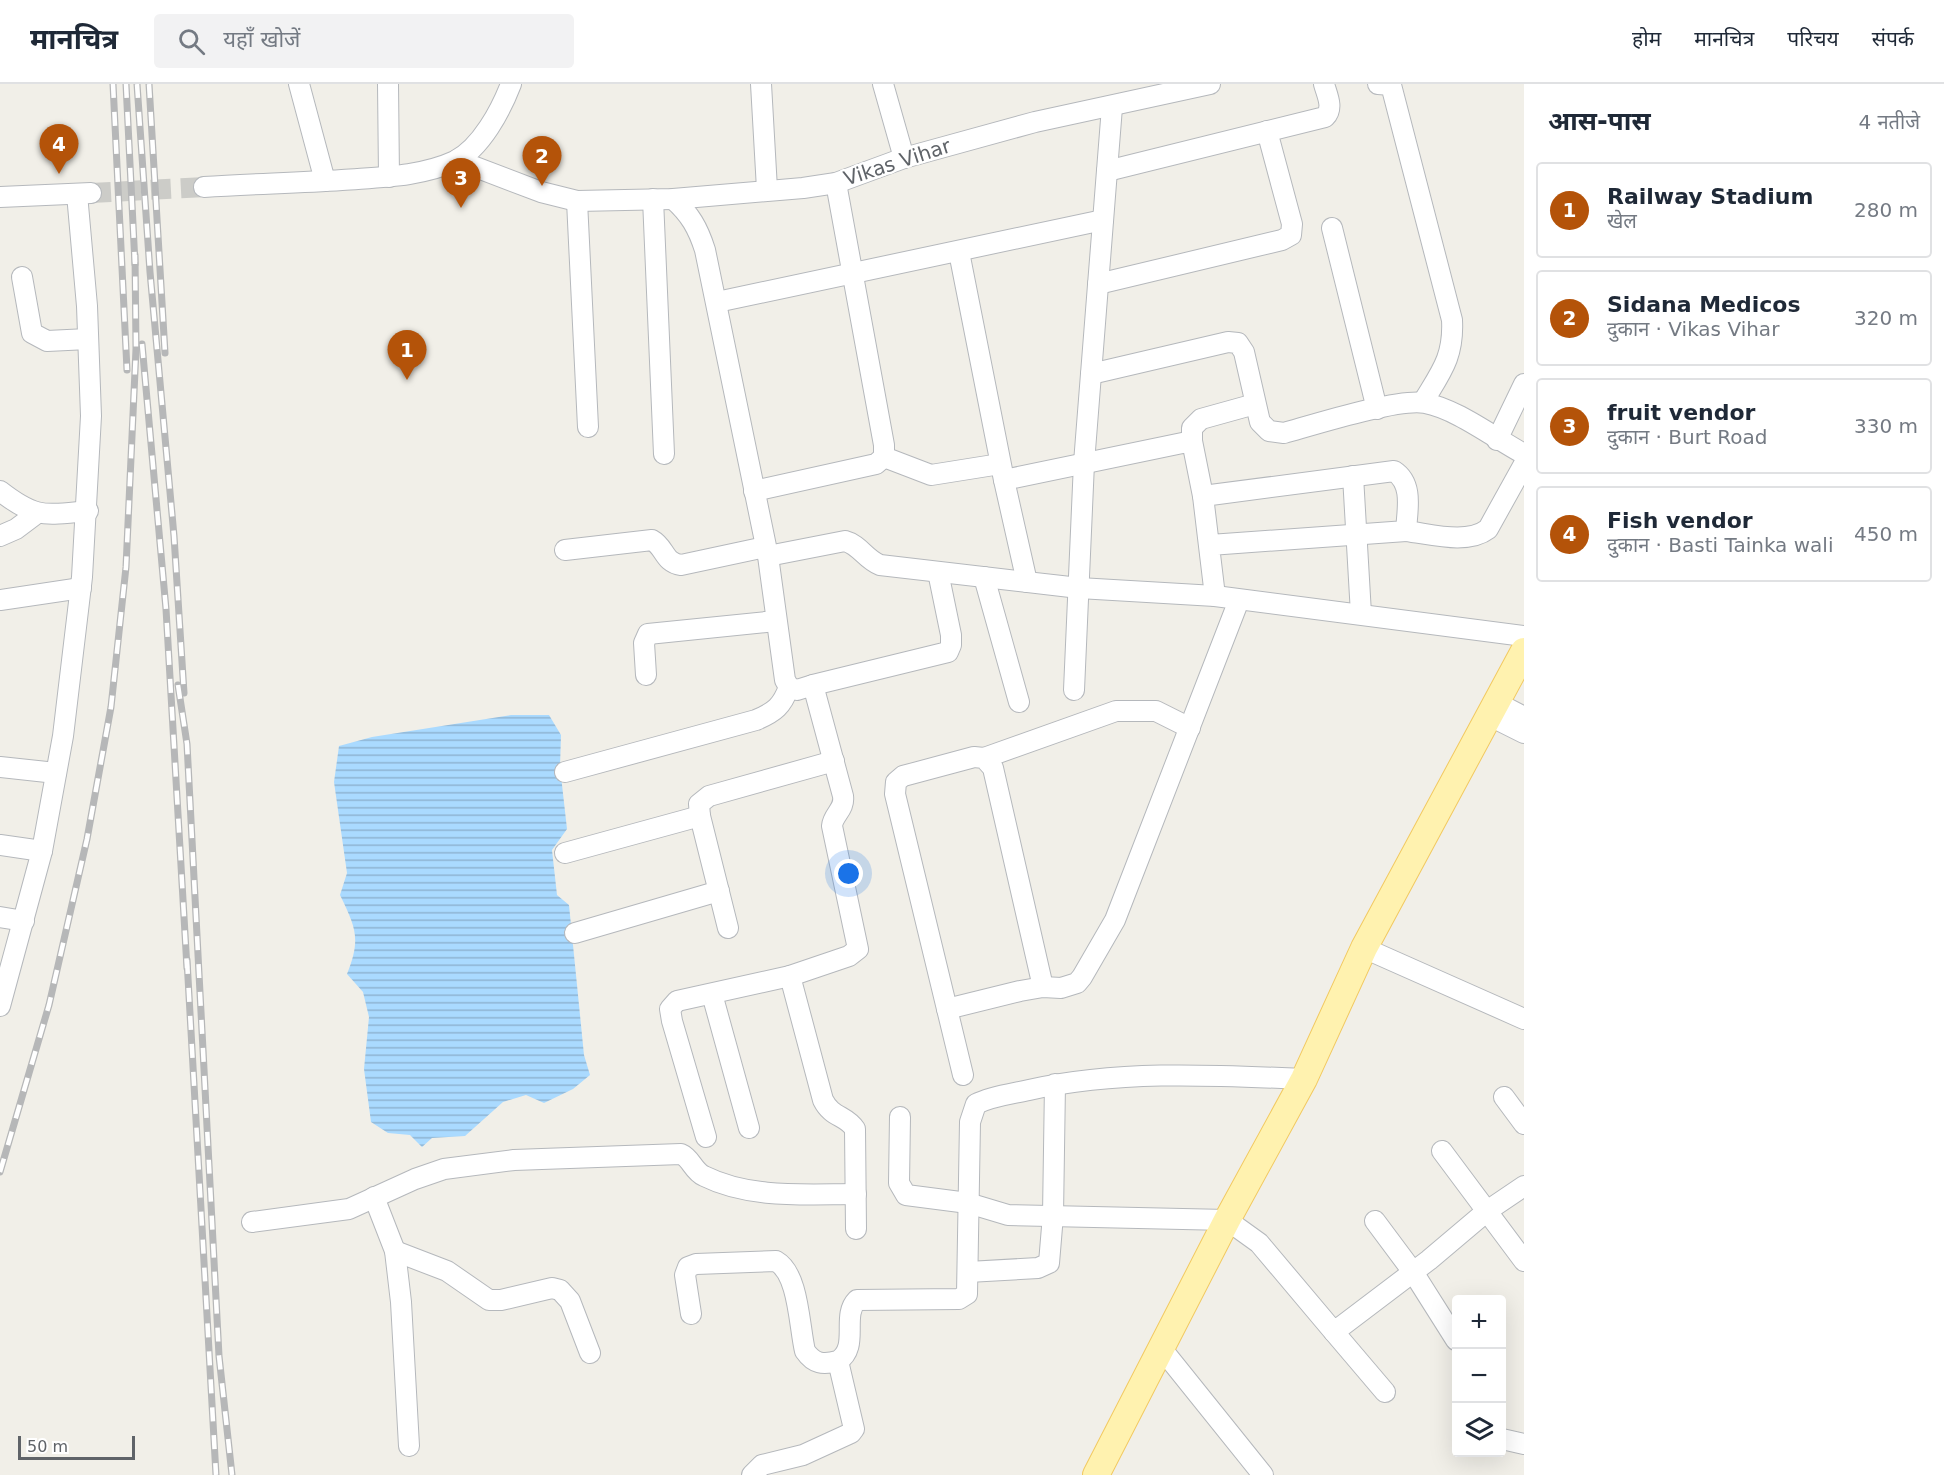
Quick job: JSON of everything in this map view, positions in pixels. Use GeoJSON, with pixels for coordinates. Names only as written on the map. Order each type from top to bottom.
{"type":"FeatureCollection","features":[{"type":"Feature","properties":{"kind":"main road"},"geometry":{"type":"LineString","coordinates":[[1096,1475],[1227,1220],[1304,1079],[1364,948],[1524,651]]}},
{"type":"Feature","properties":{"kind":"street"},"geometry":{"type":"LineString","coordinates":[[299,84],[325,181]]}},
{"type":"Feature","properties":{"kind":"street"},"geometry":{"type":"LineString","coordinates":[[388,84],[389,177]]}},
{"type":"Feature","properties":{"kind":"street"},"geometry":{"type":"LineString","coordinates":[[761,84],[767,189]]}},
{"type":"Feature","properties":{"kind":"street"},"geometry":{"type":"LineString","coordinates":[[883,84],[904,158]]}},
{"type":"Feature","properties":{"kind":"street","name":"Vikas Vihar"},"geometry":{"type":"LineString","coordinates":[[457,160],[541,192],[578,201],[663,199],[836,183],[904,158],[1035,122],[1112,107],[1133,93],[1210,84]]}},
{"type":"Feature","properties":{"kind":"street"},"geometry":{"type":"LineString","coordinates":[[1107,171],[1325,117],[1330,112],[1330,106],[1324,84]]}},
{"type":"Feature","properties":{"kind":"street"},"geometry":{"type":"LineString","coordinates":[[1388,84],[1452,320],[1453,341],[1449,359],[1423,402]]}},
{"type":"Feature","properties":{"kind":"street"},"geometry":{"type":"LineString","coordinates":[[204,187],[389,177],[424,171],[457,160],[478,141],[507,93]]}},
{"type":"Feature","properties":{"kind":"street"},"geometry":{"type":"LineString","coordinates":[[1074,690],[1084,463],[1112,107]]}},
{"type":"Feature","properties":{"kind":"street"},"geometry":{"type":"LineString","coordinates":[[1098,284],[1282,240],[1291,235],[1292,224],[1267,131]]}},
{"type":"Feature","properties":{"kind":"street"},"geometry":{"type":"LineString","coordinates":[[754,491],[876,464],[884,457],[884,445],[836,183]]}},
{"type":"Feature","properties":{"kind":"street"},"geometry":{"type":"LineString","coordinates":[[0,197],[84,194],[91,417],[88,511],[81,588],[56,773],[42,851],[1,1001]]}},
{"type":"Feature","properties":{"kind":"street"},"geometry":{"type":"LineString","coordinates":[[565,772],[756,720],[774,713],[783,703],[789,687],[776,621],[767,552],[717,302],[698,228],[688,212],[663,199],[664,454]]}},
{"type":"Feature","properties":{"kind":"street"},"geometry":{"type":"LineString","coordinates":[[578,201],[588,427]]}},
{"type":"Feature","properties":{"kind":"street"},"geometry":{"type":"LineString","coordinates":[[717,302],[1103,220]]}},
{"type":"Feature","properties":{"kind":"street"},"geometry":{"type":"LineString","coordinates":[[1332,228],[1377,409]]}},
{"type":"Feature","properties":{"kind":"street"},"geometry":{"type":"LineString","coordinates":[[958,252],[1002,472],[1027,582]]}},
{"type":"Feature","properties":{"kind":"street"},"geometry":{"type":"LineString","coordinates":[[22,277],[32,333],[47,341],[88,339]]}},
{"type":"Feature","properties":{"kind":"street"},"geometry":{"type":"LineString","coordinates":[[1091,374],[1228,342],[1238,343],[1244,352],[1260,422],[1269,431],[1284,433],[1377,409],[1423,402],[1445,410],[1524,453]]}},
{"type":"Feature","properties":{"kind":"street"},"geometry":{"type":"LineString","coordinates":[[1497,440],[1524,384]]}},
{"type":"Feature","properties":{"kind":"street"},"geometry":{"type":"LineString","coordinates":[[1215,596],[1210,545],[1192,441],[1192,428],[1202,419],[1255,404]]}},
{"type":"Feature","properties":{"kind":"street"},"geometry":{"type":"LineString","coordinates":[[884,457],[931,475],[1002,472],[1084,463],[1192,441]]}},
{"type":"Feature","properties":{"kind":"street"},"geometry":{"type":"LineString","coordinates":[[1210,545],[1406,531],[1467,537],[1479,536],[1488,529],[1524,464]]}},
{"type":"Feature","properties":{"kind":"street"},"geometry":{"type":"LineString","coordinates":[[1203,496],[1394,471],[1403,477],[1407,488],[1406,531]]}},
{"type":"Feature","properties":{"kind":"street"},"geometry":{"type":"LineString","coordinates":[[1353,476],[1361,614]]}},
{"type":"Feature","properties":{"kind":"street"},"geometry":{"type":"LineString","coordinates":[[0,491],[23,509],[36,513],[88,511]]}},
{"type":"Feature","properties":{"kind":"street"},"geometry":{"type":"LineString","coordinates":[[0,536],[16,529],[36,513]]}},
{"type":"Feature","properties":{"kind":"street"},"geometry":{"type":"LineString","coordinates":[[565,550],[652,540],[659,544],[668,560],[681,565],[845,541],[854,543],[867,560],[880,565],[1079,588],[1215,596],[1524,636]]}},
{"type":"Feature","properties":{"kind":"street"},"geometry":{"type":"LineString","coordinates":[[789,687],[797,690],[948,652],[951,635],[939,572]]}},
{"type":"Feature","properties":{"kind":"street"},"geometry":{"type":"LineString","coordinates":[[984,578],[1019,702]]}},
{"type":"Feature","properties":{"kind":"street"},"geometry":{"type":"LineString","coordinates":[[0,600],[81,588]]}},
{"type":"Feature","properties":{"kind":"street"},"geometry":{"type":"LineString","coordinates":[[947,1009],[1043,987],[1061,988],[1077,983],[1115,920],[1239,600]]}},
{"type":"Feature","properties":{"kind":"street"},"geometry":{"type":"LineString","coordinates":[[646,675],[644,643],[648,634],[776,621]]}},
{"type":"Feature","properties":{"kind":"street"},"geometry":{"type":"LineString","coordinates":[[706,1137],[670,1009],[677,1001],[790,976],[849,956],[856,951],[859,945],[832,826],[833,819],[844,803],[813,686]]}},
{"type":"Feature","properties":{"kind":"street"},"geometry":{"type":"LineString","coordinates":[[1494,710],[1524,717]]}},
{"type":"Feature","properties":{"kind":"street"},"geometry":{"type":"LineString","coordinates":[[1494,710],[1524,733]]}},
{"type":"Feature","properties":{"kind":"street"},"geometry":{"type":"LineString","coordinates":[[963,1075],[895,795],[896,782],[903,776],[974,757],[984,758],[1116,711],[1156,711],[1190,728]]}},
{"type":"Feature","properties":{"kind":"street"},"geometry":{"type":"LineString","coordinates":[[984,758],[993,768],[1043,987]]}},
{"type":"Feature","properties":{"kind":"street"},"geometry":{"type":"LineString","coordinates":[[728,928],[699,804],[709,796],[834,761]]}},
{"type":"Feature","properties":{"kind":"street"},"geometry":{"type":"LineString","coordinates":[[0,767],[56,773]]}},
{"type":"Feature","properties":{"kind":"street"},"geometry":{"type":"LineString","coordinates":[[565,853],[700,816]]}},
{"type":"Feature","properties":{"kind":"street"},"geometry":{"type":"LineString","coordinates":[[0,845],[42,851]]}},
{"type":"Feature","properties":{"kind":"street"},"geometry":{"type":"LineString","coordinates":[[575,933],[719,891]]}},
{"type":"Feature","properties":{"kind":"street"},"geometry":{"type":"LineString","coordinates":[[0,917],[24,921]]}},
{"type":"Feature","properties":{"kind":"street"},"geometry":{"type":"LineString","coordinates":[[1364,948],[1524,1019]]}},
{"type":"Feature","properties":{"kind":"street"},"geometry":{"type":"LineString","coordinates":[[790,976],[824,1100],[831,1113],[851,1124],[855,1129],[856,1229]]}},
{"type":"Feature","properties":{"kind":"street"},"geometry":{"type":"LineString","coordinates":[[712,994],[749,1128]]}},
{"type":"Feature","properties":{"kind":"street"},"geometry":{"type":"LineString","coordinates":[[691,1314],[685,1275],[688,1267],[696,1264],[776,1261],[783,1265],[791,1278],[805,1351],[811,1360],[818,1363],[838,1361],[848,1351],[852,1309],[857,1300],[964,1298],[968,1290],[970,1122],[973,1107],[984,1100],[1055,1084],[1182,1074],[1304,1079]]}},
{"type":"Feature","properties":{"kind":"street"},"geometry":{"type":"LineString","coordinates":[[968,1272],[1046,1266],[1050,1258],[1055,1084]]}},
{"type":"Feature","properties":{"kind":"street"},"geometry":{"type":"LineString","coordinates":[[1504,1097],[1524,1124]]}},
{"type":"Feature","properties":{"kind":"street"},"geometry":{"type":"LineString","coordinates":[[900,1118],[899,1183],[902,1192],[913,1197],[968,1203],[990,1212],[1008,1215],[1227,1220],[1259,1243],[1385,1392]]}},
{"type":"Feature","properties":{"kind":"street"},"geometry":{"type":"LineString","coordinates":[[1442,1151],[1524,1261]]}},
{"type":"Feature","properties":{"kind":"street"},"geometry":{"type":"LineString","coordinates":[[252,1222],[349,1209],[415,1179],[444,1169],[514,1160],[672,1154],[686,1156],[701,1175],[737,1187],[786,1195],[856,1194]]}},
{"type":"Feature","properties":{"kind":"street"},"geometry":{"type":"LineString","coordinates":[[1334,1332],[1413,1272],[1486,1211],[1524,1186]]}},
{"type":"Feature","properties":{"kind":"street"},"geometry":{"type":"LineString","coordinates":[[374,1197],[395,1251],[409,1446]]}},
{"type":"Feature","properties":{"kind":"street"},"geometry":{"type":"LineString","coordinates":[[1375,1221],[1413,1272],[1452,1334]]}},
{"type":"Feature","properties":{"kind":"street"},"geometry":{"type":"LineString","coordinates":[[395,1251],[447,1271],[489,1300],[501,1300],[552,1287],[560,1290],[570,1301],[590,1353]]}},
{"type":"Feature","properties":{"kind":"street"},"geometry":{"type":"LineString","coordinates":[[1161,1348],[1263,1475]]}},
{"type":"Feature","properties":{"kind":"street"},"geometry":{"type":"LineString","coordinates":[[752,1475],[762,1466],[803,1455],[854,1429],[838,1361]]}},
{"type":"Feature","properties":{"kind":"street"},"geometry":{"type":"LineString","coordinates":[[1506,1442],[1524,1444]]}},
{"type":"Feature","properties":{"kind":"water"},"geometry":{"type":"Polygon","coordinates":[[[511,715],[549,715],[561,735],[560,767],[567,829],[552,850],[557,895],[569,905],[584,1055],[590,1075],[573,1089],[544,1103],[526,1095],[503,1102],[465,1136],[432,1138],[422,1147],[410,1135],[388,1133],[371,1122],[364,1069],[369,1017],[363,992],[347,974],[354,952],[355,934],[340,895],[347,873],[334,782],[339,746],[372,737],[511,715]]]}},
{"type":"Feature","properties":{"kind":"tunnel"},"geometry":{"type":"LineString","coordinates":[[91,193],[204,187]]}},
{"type":"Feature","properties":{"kind":"railway"},"geometry":{"type":"LineString","coordinates":[[113,84],[127,370]]}},
{"type":"Feature","properties":{"kind":"railway"},"geometry":{"type":"LineString","coordinates":[[126,84],[135,264]]}},
{"type":"Feature","properties":{"kind":"railway"},"geometry":{"type":"LineString","coordinates":[[137,84],[150,272],[174,536],[184,693]]}},
{"type":"Feature","properties":{"kind":"railway"},"geometry":{"type":"LineString","coordinates":[[149,84],[165,353]]}},
{"type":"Feature","properties":{"kind":"railway"},"geometry":{"type":"LineString","coordinates":[[0,1172],[49,1005],[87,839],[111,707],[126,567],[136,349],[135,255]]}},
{"type":"Feature","properties":{"kind":"railway"},"geometry":{"type":"LineString","coordinates":[[142,344],[166,609],[187,968]]}},
{"type":"Feature","properties":{"kind":"railway"},"geometry":{"type":"LineString","coordinates":[[178,685],[187,744],[219,1356],[232,1475]]}},
{"type":"Feature","properties":{"kind":"railway"},"geometry":{"type":"LineString","coordinates":[[187,960],[216,1475]]}},
{"type":"Feature","properties":{"kind":"place","name":"Fish vendor"},"geometry":{"type":"Point","coordinates":[59,174]}},
{"type":"Feature","properties":{"kind":"place","name":"Sidana Medicos"},"geometry":{"type":"Point","coordinates":[542,186]}},
{"type":"Feature","properties":{"kind":"place","name":"fruit vendor"},"geometry":{"type":"Point","coordinates":[461,208]}},
{"type":"Feature","properties":{"kind":"place","name":"Railway Stadium"},"geometry":{"type":"Point","coordinates":[407,380]}}]}
